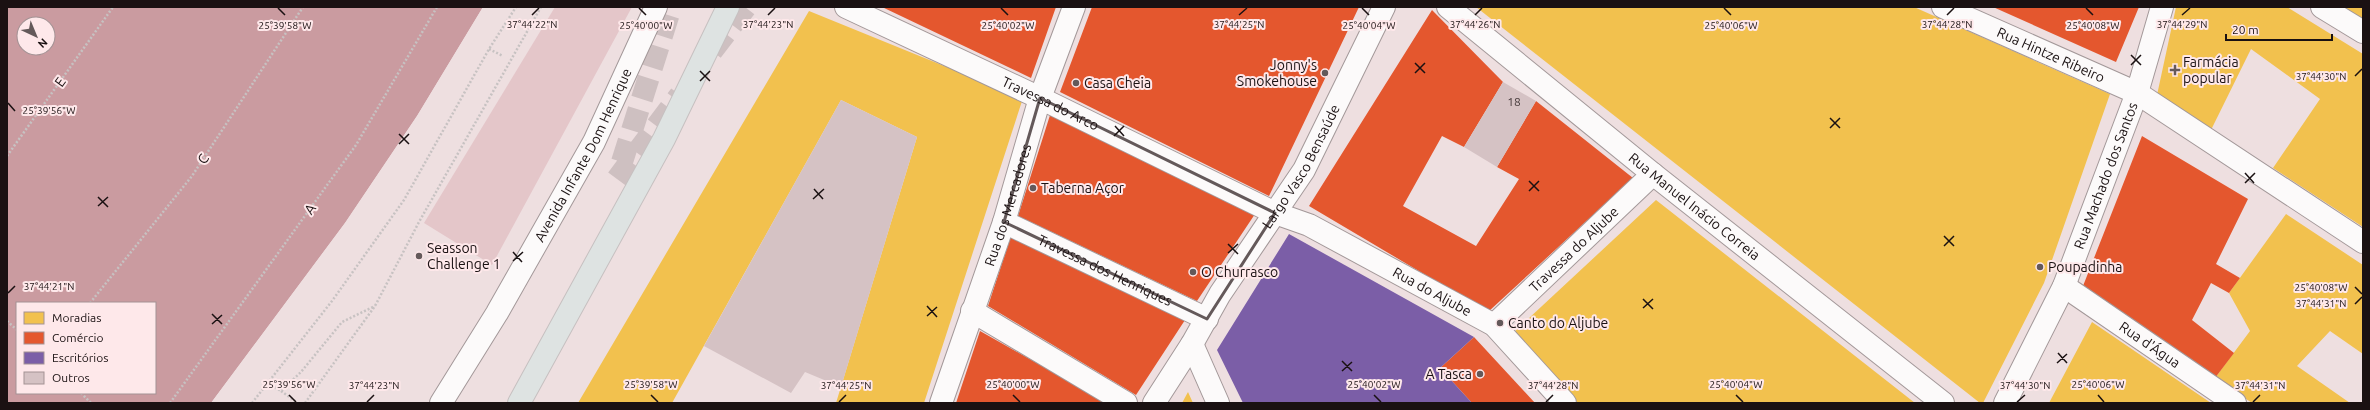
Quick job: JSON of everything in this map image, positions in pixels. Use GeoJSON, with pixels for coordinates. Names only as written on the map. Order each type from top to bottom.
{"type":"FeatureCollection","features":[{"type":"Feature","properties":{"kind":"main road"},"geometry":{"type":"LineString","coordinates":[[519,403],[664,139],[728,7]]}},
{"type":"Feature","properties":{"kind":"street","name":"Avenida Infante Dom Henrique"},"geometry":{"type":"LineString","coordinates":[[442,403],[497,313],[594,142],[656,7]]}},
{"type":"Feature","properties":{"kind":"street","name":"Travessa do Arco"},"geometry":{"type":"LineString","coordinates":[[846,7],[1040,98],[1275,213]]}},
{"type":"Feature","properties":{"kind":"street","name":"Rua dos Mercadores"},"geometry":{"type":"LineString","coordinates":[[940,403],[1004,222],[1040,98],[1074,7]]}},
{"type":"Feature","properties":{"kind":"street","name":"Largo Vasco Bensaúde"},"geometry":{"type":"LineString","coordinates":[[1154,403],[1192,344],[1220,294],[1304,170],[1384,7]]}},
{"type":"Feature","properties":{"kind":"street","name":"Rua Manuel Inácio Correia"},"geometry":{"type":"LineString","coordinates":[[1448,7],[1653,174],[1943,403]]}},
{"type":"Feature","properties":{"kind":"street","name":"Rua Hintze Ribeiro"},"geometry":{"type":"LineString","coordinates":[[1943,7],[2136,93],[2363,242]]}},
{"type":"Feature","properties":{"kind":"street","name":"Rua Machado dos Santos"},"geometry":{"type":"LineString","coordinates":[[2005,403],[2064,286],[2136,93],[2162,7]]}},
{"type":"Feature","properties":{"kind":"street"},"geometry":{"type":"LineString","coordinates":[[2322,7],[2363,32]]}},
{"type":"Feature","properties":{"kind":"street","name":"Travessa do Aljube"},"geometry":{"type":"LineString","coordinates":[[1494,325],[1653,174]]}},
{"type":"Feature","properties":{"kind":"street","name":"Rua do Aljube"},"geometry":{"type":"LineString","coordinates":[[1275,213],[1309,225],[1494,325],[1566,403]]}},
{"type":"Feature","properties":{"kind":"street","name":"Travessa dos Henriques"},"geometry":{"type":"LineString","coordinates":[[1004,222],[1206,319]]}},
{"type":"Feature","properties":{"kind":"street","name":"Rua d'Água"},"geometry":{"type":"LineString","coordinates":[[2064,286],[2235,403]]}},
{"type":"Feature","properties":{"kind":"street"},"geometry":{"type":"LineString","coordinates":[[972,311],[1126,403]]}},
{"type":"Feature","properties":{"kind":"street"},"geometry":{"type":"LineString","coordinates":[[1192,344],[1218,403]]}},
{"type":"Feature","properties":{"kind":"path","name":"E"},"geometry":{"type":"LineString","coordinates":[[7,156],[113,7]]}},
{"type":"Feature","properties":{"kind":"path","name":"C"},"geometry":{"type":"LineString","coordinates":[[91,302],[192,176],[303,7]]}},
{"type":"Feature","properties":{"kind":"path","name":"A"},"geometry":{"type":"LineString","coordinates":[[170,403],[356,145],[437,7]]}},
{"type":"Feature","properties":{"kind":"path"},"geometry":{"type":"LineString","coordinates":[[252,403],[332,301],[404,200],[489,49],[516,7]]}},
{"type":"Feature","properties":{"kind":"path"},"geometry":{"type":"LineString","coordinates":[[305,403],[375,306],[419,222],[540,7]]}},
{"type":"Feature","properties":{"kind":"path"},"geometry":{"type":"LineString","coordinates":[[489,49],[503,56]]}},
{"type":"Feature","properties":{"kind":"path"},"geometry":{"type":"LineString","coordinates":[[282,391],[301,372],[342,322],[375,306]]}},
{"type":"Feature","properties":{"kind":"path"},"geometry":{"type":"LineString","coordinates":[[7,321],[16,329]]}},
{"type":"Feature","properties":{"kind":"path"},"geometry":{"type":"LineString","coordinates":[[268,383],[295,401]]}},
{"type":"Feature","properties":{"kind":"path"},"geometry":{"type":"LineString","coordinates":[[82,394],[91,403]]}},
{"type":"Feature","properties":{"kind":"highlighted area"},"geometry":{"type":"Polygon","coordinates":[[[1040,98],[1275,213],[1207,319],[1004,222],[1040,98]]]}},
{"type":"Feature","properties":{"kind":"shaded area"},"geometry":{"type":"Polygon","coordinates":[[[7,7],[483,7],[417,116],[345,223],[211,403],[7,403],[7,7]]]}},
{"type":"Feature","properties":{"kind":"shaded area"},"geometry":{"type":"Polygon","coordinates":[[[555,7],[632,7],[492,265],[424,223],[555,7]]]}},
{"type":"Feature","properties":{"kind":"pier"},"geometry":{"type":"Polygon","coordinates":[[[483,7],[485,8],[419,117],[347,224],[214,403],[211,403],[345,223],[417,116],[483,7]]]}},
{"type":"Feature","properties":{"kind":"building: Moradias"},"geometry":{"type":"Polygon","coordinates":[[[1476,7],[1914,7],[2110,94],[2044,283],[1983,403],[1980,403],[1476,7]]]}},
{"type":"Feature","properties":{"kind":"building: Moradias"},"geometry":{"type":"Polygon","coordinates":[[[2176,7],[2287,7],[2363,54],[2363,227],[2273,168],[2320,99],[2251,49],[2211,130],[2157,95],[2176,7]]]}},
{"type":"Feature","properties":{"kind":"building: Moradias"},"geometry":{"type":"Polygon","coordinates":[[[2339,7],[2363,7],[2363,21],[2339,7]]]}},
{"type":"Feature","properties":{"kind":"building: Moradias"},"geometry":{"type":"Polygon","coordinates":[[[809,11],[1023,98],[924,403],[836,403],[917,137],[841,100],[672,403],[578,403],[809,11]]]}},
{"type":"Feature","properties":{"kind":"building: Moradias"},"geometry":{"type":"Polygon","coordinates":[[[1656,200],[1915,403],[1578,403],[1513,333],[1656,200]]]}},
{"type":"Feature","properties":{"kind":"building: Moradias"},"geometry":{"type":"Polygon","coordinates":[[[2286,214],[2363,265],[2363,354],[2330,331],[2297,366],[2350,403],[2252,403],[2215,378],[2250,331],[2229,293],[2286,214]]]}},
{"type":"Feature","properties":{"kind":"building: Moradias"},"geometry":{"type":"Polygon","coordinates":[[[2092,322],[2211,403],[2049,403],[2092,322]]]}},
{"type":"Feature","properties":{"kind":"building: Moradias"},"geometry":{"type":"Polygon","coordinates":[[[1188,392],[1193,403],[1182,403],[1188,392]]]}},
{"type":"Feature","properties":{"kind":"building: Comércio"},"geometry":{"type":"Polygon","coordinates":[[[882,7],[1056,7],[1031,78],[882,7]]]}},
{"type":"Feature","properties":{"kind":"building: Comércio"},"geometry":{"type":"Polygon","coordinates":[[[1092,7],[1359,7],[1269,196],[1060,92],[1092,7]]]}},
{"type":"Feature","properties":{"kind":"building: Comércio"},"geometry":{"type":"Polygon","coordinates":[[[1993,7],[2139,7],[2116,62],[1993,7]]]}},
{"type":"Feature","properties":{"kind":"building: Comércio"},"geometry":{"type":"Polygon","coordinates":[[[1432,10],[1503,82],[1464,147],[1442,136],[1403,206],[1476,246],[1519,179],[1497,167],[1536,101],[1633,178],[1488,312],[1309,206],[1432,10]]]}},
{"type":"Feature","properties":{"kind":"building: Comércio"},"geometry":{"type":"Polygon","coordinates":[[[1051,112],[1255,214],[1197,301],[1018,216],[1051,112]]]}},
{"type":"Feature","properties":{"kind":"building: Comércio"},"geometry":{"type":"Polygon","coordinates":[[[2142,136],[2248,199],[2216,264],[2240,278],[2229,293],[2211,283],[2192,320],[2234,353],[2215,378],[2083,286],[2142,136]]]}},
{"type":"Feature","properties":{"kind":"building: Comércio"},"geometry":{"type":"Polygon","coordinates":[[[1011,236],[1185,320],[1136,395],[988,306],[1011,236]]]}},
{"type":"Feature","properties":{"kind":"building: Comércio"},"geometry":{"type":"Polygon","coordinates":[[[980,331],[1108,403],[956,403],[980,331]]]}},
{"type":"Feature","properties":{"kind":"building: Comércio"},"geometry":{"type":"Polygon","coordinates":[[[1474,337],[1535,403],[1472,403],[1440,368],[1474,337]]]}},
{"type":"Feature","properties":{"kind":"building: Escritórios"},"geometry":{"type":"Polygon","coordinates":[[[1289,234],[1474,337],[1440,368],[1472,403],[1243,403],[1217,350],[1289,234]]]}},
{"type":"Feature","properties":{"kind":"building: Outros"},"geometry":{"type":"Polygon","coordinates":[[[1503,82],[1536,101],[1497,167],[1464,147],[1503,82]]]}},
{"type":"Feature","properties":{"kind":"building: Outros"},"geometry":{"type":"Polygon","coordinates":[[[841,100],[917,137],[841,387],[805,372],[791,393],[704,346],[841,100]]]}},
{"type":"Feature","properties":{"kind":"tunnel"},"geometry":{"type":"LineString","coordinates":[[622,162],[671,7]]}},
{"type":"Feature","properties":{"kind":"tunnel"},"geometry":{"type":"LineString","coordinates":[[712,51],[746,7]]}},
{"type":"Feature","properties":{"kind":"tunnel"},"geometry":{"type":"LineString","coordinates":[[617,179],[680,95]]}},
{"type":"Feature","properties":{"kind":"place","name":"Farmácia popular"},"geometry":{"type":"Point","coordinates":[2175,70]}},
{"type":"Feature","properties":{"kind":"place","name":"Jonny's Smokehouse"},"geometry":{"type":"Point","coordinates":[1325,73]}},
{"type":"Feature","properties":{"kind":"place","name":"Casa Cheia"},"geometry":{"type":"Point","coordinates":[1076,83]}},
{"type":"Feature","properties":{"kind":"place","name":"Taberna Açor"},"geometry":{"type":"Point","coordinates":[1033,188]}},
{"type":"Feature","properties":{"kind":"place","name":"Seasson Challenge 1"},"geometry":{"type":"Point","coordinates":[419,256]}},
{"type":"Feature","properties":{"kind":"place","name":"Poupadinha"},"geometry":{"type":"Point","coordinates":[2040,267]}},
{"type":"Feature","properties":{"kind":"place","name":"O Churrasco"},"geometry":{"type":"Point","coordinates":[1193,272]}},
{"type":"Feature","properties":{"kind":"place","name":"Canto do Aljube"},"geometry":{"type":"Point","coordinates":[1500,323]}},
{"type":"Feature","properties":{"kind":"place","name":"A Tasca"},"geometry":{"type":"Point","coordinates":[1480,374]}}]}
